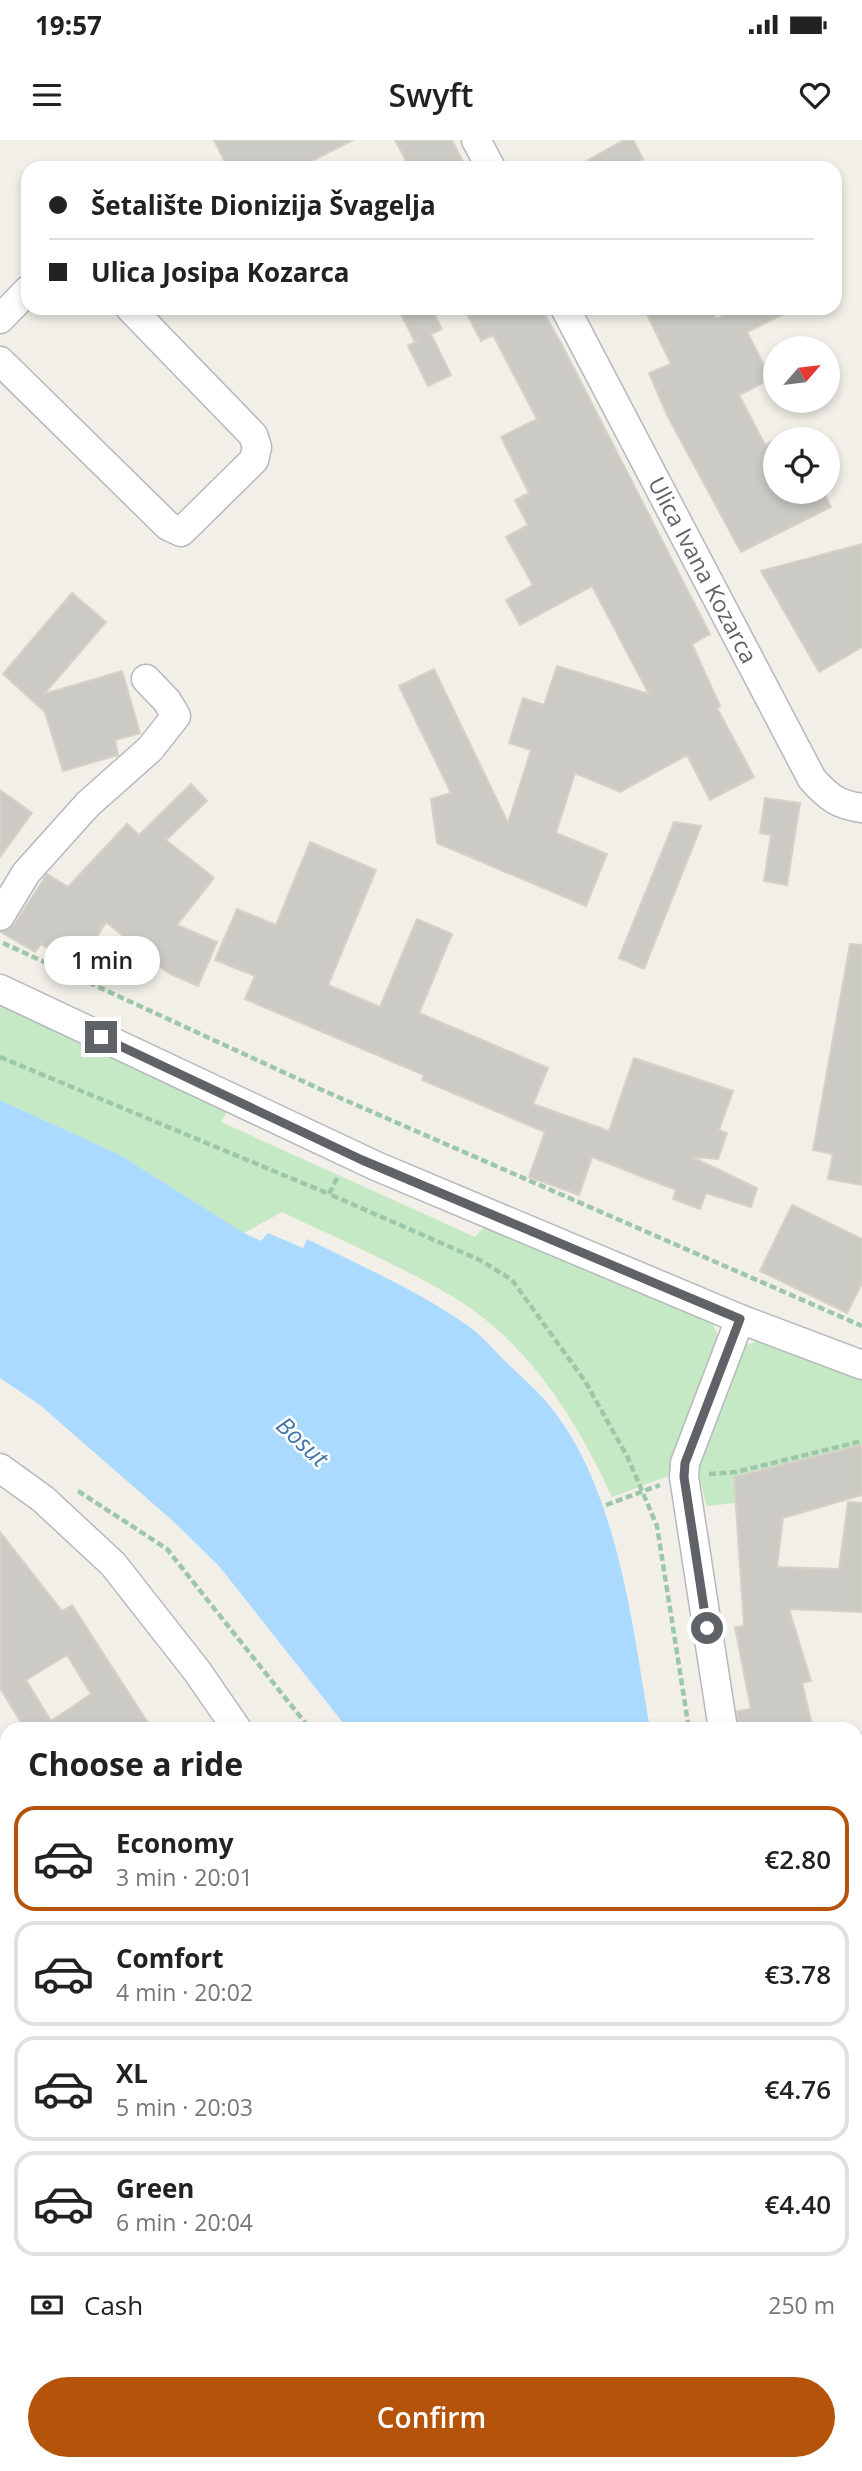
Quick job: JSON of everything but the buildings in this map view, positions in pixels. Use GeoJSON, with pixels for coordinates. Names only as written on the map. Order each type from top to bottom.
{"type":"FeatureCollection","features":[{"type":"Feature","properties":{"kind":"street"},"geometry":{"type":"LineString","coordinates":[[476,140],[487,161]]}},
{"type":"Feature","properties":{"kind":"street"},"geometry":{"type":"LineString","coordinates":[[0,319],[21,297]]}},
{"type":"Feature","properties":{"kind":"street"},"geometry":{"type":"LineString","coordinates":[[0,361],[168,526],[181,532],[254,460],[257,447],[253,435],[137,315]]}},
{"type":"Feature","properties":{"kind":"street","name":"Ulica Ivana Kozarca"},"geometry":{"type":"LineString","coordinates":[[569,315],[812,779],[829,798],[845,806],[862,808]]}},
{"type":"Feature","properties":{"kind":"street"},"geometry":{"type":"LineString","coordinates":[[0,916],[26,873],[88,804],[150,749],[176,716],[167,701],[146,679]]}},
{"type":"Feature","properties":{"kind":"street"},"geometry":{"type":"LineString","coordinates":[[0,989],[348,1153],[740,1319],[862,1365]]}},
{"type":"Feature","properties":{"kind":"street"},"geometry":{"type":"LineString","coordinates":[[722,1722],[684,1477],[689,1452],[740,1319]]}},
{"type":"Feature","properties":{"kind":"street"},"geometry":{"type":"LineString","coordinates":[[0,1468],[43,1499],[113,1564],[197,1671],[232,1722]]}},
{"type":"Feature","properties":{"kind":"path"},"geometry":{"type":"LineString","coordinates":[[0,941],[322,1090],[862,1326]]}},
{"type":"Feature","properties":{"kind":"path"},"geometry":{"type":"LineString","coordinates":[[0,1057],[329,1194],[480,1260],[512,1280],[585,1381],[644,1491],[657,1526],[688,1722]]}},
{"type":"Feature","properties":{"kind":"path"},"geometry":{"type":"LineString","coordinates":[[329,1194],[348,1153]]}},
{"type":"Feature","properties":{"kind":"path"},"geometry":{"type":"LineString","coordinates":[[606,1505],[684,1477],[736,1472],[862,1441]]}},
{"type":"Feature","properties":{"kind":"path"},"geometry":{"type":"LineString","coordinates":[[71,1486],[167,1549],[304,1722]]}},
{"type":"Feature","properties":{"kind":"green space"},"geometry":{"type":"Polygon","coordinates":[[[0,999],[229,1108],[221,1122],[475,1237],[487,1224],[712,1322],[720,1341],[674,1474],[612,1497],[582,1439],[546,1384],[526,1358],[478,1313],[388,1262],[282,1212],[244,1233],[120,1155],[0,1100],[0,999]]]}},
{"type":"Feature","properties":{"kind":"green space"},"geometry":{"type":"Polygon","coordinates":[[[760,1340],[862,1379],[862,1445],[734,1477],[735,1503],[707,1506],[700,1482],[699,1461],[744,1346],[760,1340]]]}},
{"type":"Feature","properties":{"kind":"water","name":"Bosut"},"geometry":{"type":"Polygon","coordinates":[[[0,1100],[120,1155],[261,1241],[268,1233],[303,1248],[307,1239],[370,1270],[452,1315],[486,1341],[544,1399],[569,1433],[589,1471],[618,1555],[649,1722],[342,1722],[219,1566],[173,1521],[40,1405],[0,1378],[0,1100]]]}},
{"type":"Feature","properties":{"kind":"route"},"geometry":{"type":"LineString","coordinates":[[101,1037],[362,1160],[740,1319],[685,1463],[684,1477],[707,1628]]}}]}
